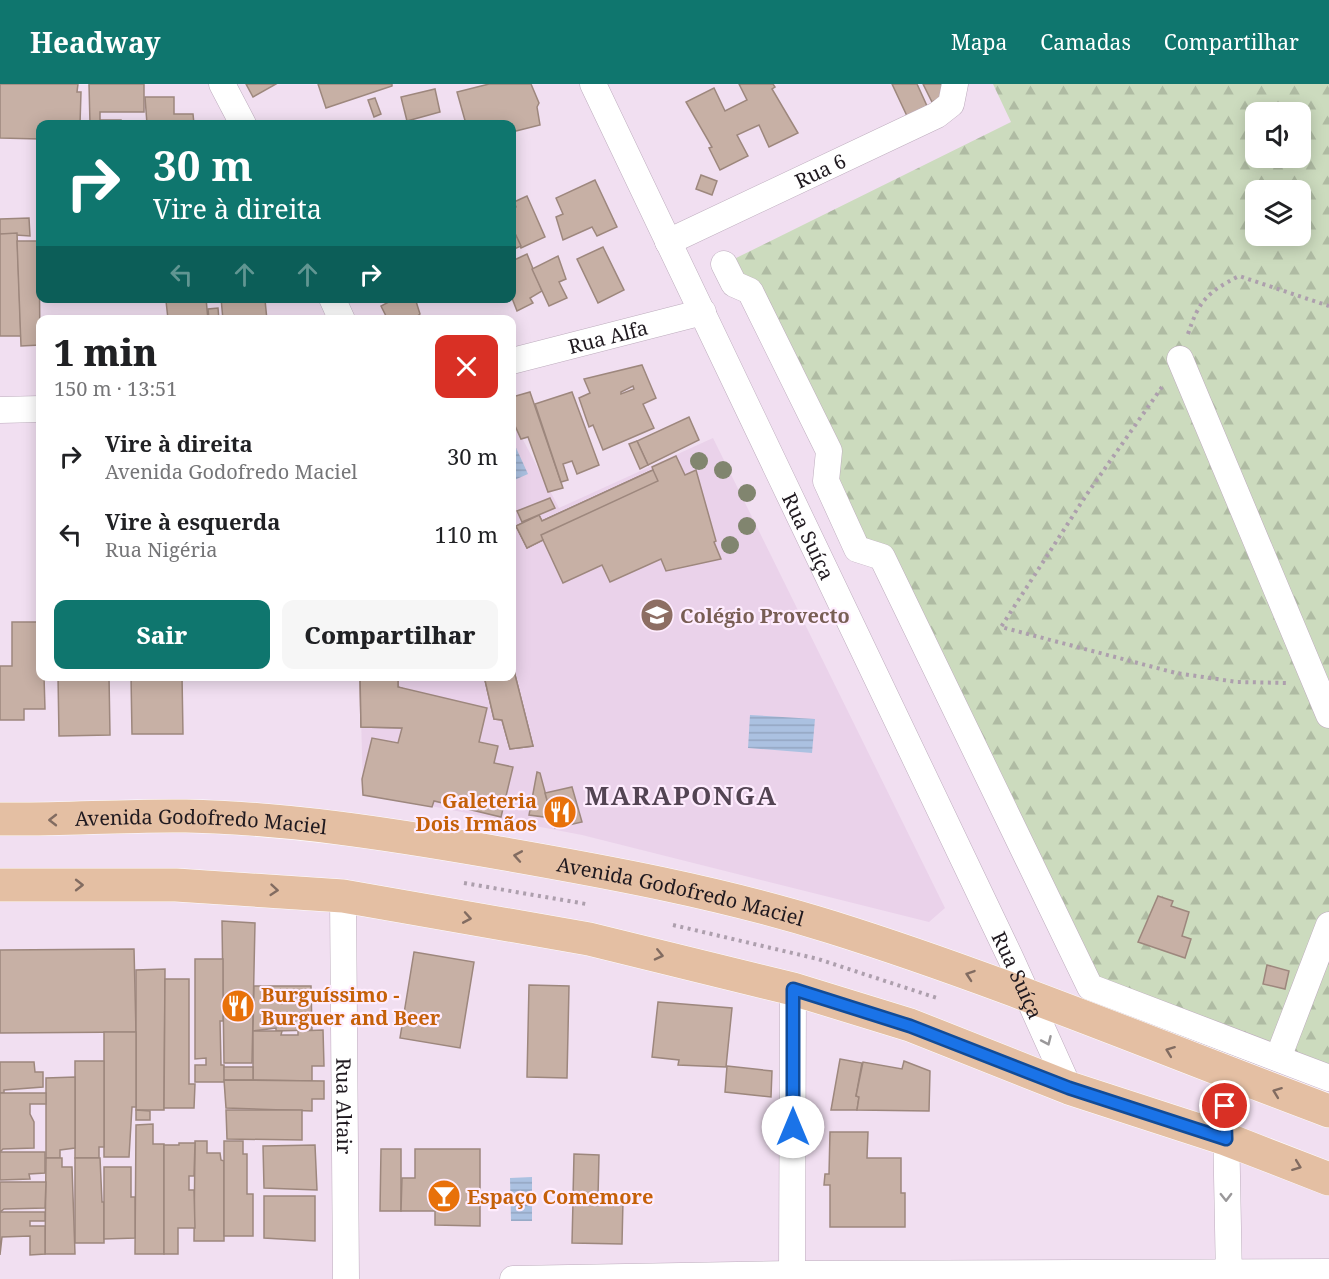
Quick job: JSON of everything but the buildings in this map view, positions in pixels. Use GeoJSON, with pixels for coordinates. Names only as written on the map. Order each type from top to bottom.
{"type":"FeatureCollection","features":[{"type":"Feature","properties":{"kind":"main road","name":"Avenida Godofredo Maciel"},"geometry":{"type":"LineString","coordinates":[[0,819],[187,816],[297,824],[419,840],[586,868],[726,899],[829,927],[1026,994],[1329,1111]]}},
{"type":"Feature","properties":{"kind":"main road"},"geometry":{"type":"LineString","coordinates":[[0,885],[176,885],[343,896],[589,939],[793,989],[910,1026],[1069,1088],[1226,1139],[1329,1179]]}},
{"type":"Feature","properties":{"kind":"street"},"geometry":{"type":"LineString","coordinates":[[222,84],[241,120]]}},
{"type":"Feature","properties":{"kind":"street","name":"Rua Suíça"},"geometry":{"type":"LineString","coordinates":[[593,84],[1069,1088]]}},
{"type":"Feature","properties":{"kind":"street","name":"Rua 6"},"geometry":{"type":"LineString","coordinates":[[668,242],[938,115],[951,104],[955,84]]}},
{"type":"Feature","properties":{"kind":"street"},"geometry":{"type":"LineString","coordinates":[[724,264],[734,284],[750,291],[829,451],[826,481],[857,549],[882,557],[1090,987],[1329,1078]]}},
{"type":"Feature","properties":{"kind":"street","name":"Rua Alfa"},"geometry":{"type":"LineString","coordinates":[[516,360],[703,312]]}},
{"type":"Feature","properties":{"kind":"street"},"geometry":{"type":"LineString","coordinates":[[1180,359],[1329,715]]}},
{"type":"Feature","properties":{"kind":"street"},"geometry":{"type":"LineString","coordinates":[[0,410],[36,409]]}},
{"type":"Feature","properties":{"kind":"street","name":"Rua Altair"},"geometry":{"type":"LineString","coordinates":[[343,896],[346,1279]]}},
{"type":"Feature","properties":{"kind":"street"},"geometry":{"type":"LineString","coordinates":[[1278,1058],[1329,925]]}},
{"type":"Feature","properties":{"kind":"street"},"geometry":{"type":"LineString","coordinates":[[792,1277],[793,989]]}},
{"type":"Feature","properties":{"kind":"street"},"geometry":{"type":"LineString","coordinates":[[1225,1072],[1229,1276]]}},
{"type":"Feature","properties":{"kind":"street"},"geometry":{"type":"LineString","coordinates":[[513,1279],[1229,1276],[1329,1272]]}},
{"type":"Feature","properties":{"kind":"path"},"geometry":{"type":"LineString","coordinates":[[1316,683],[1237,682],[1176,673],[1001,627],[1180,359],[1194,316],[1212,290],[1239,276],[1329,306]]}},
{"type":"Feature","properties":{"kind":"shaded area","name":"Colégio Provecto"},"geometry":{"type":"Polygon","coordinates":[[[516,427],[559,508],[713,438],[945,908],[929,922],[582,835],[363,793],[360,681],[516,681],[516,427]]]}},
{"type":"Feature","properties":{"kind":"green space"},"geometry":{"type":"Polygon","coordinates":[[[993,84],[1329,84],[1329,1078],[1090,987],[882,557],[857,549],[829,451],[724,264],[1011,122],[993,84]]]}},
{"type":"Feature","properties":{"kind":"water"},"geometry":{"type":"Polygon","coordinates":[[[516,448],[528,474],[516,479],[516,448]]]}},
{"type":"Feature","properties":{"kind":"water"},"geometry":{"type":"Polygon","coordinates":[[[750,715],[815,719],[812,753],[748,748],[750,715]]]}},
{"type":"Feature","properties":{"kind":"water"},"geometry":{"type":"Polygon","coordinates":[[[532,1177],[532,1221],[511,1221],[510,1178],[532,1177]]]}},
{"type":"Feature","properties":{"kind":"place","name":"Colégio Provecto"},"geometry":{"type":"Point","coordinates":[657,615]}},
{"type":"Feature","properties":{"kind":"place","name":"Galeteria Dois Irmãos"},"geometry":{"type":"Point","coordinates":[560,812]}},
{"type":"Feature","properties":{"kind":"place","name":"Burguíssimo - Burguer and Beer"},"geometry":{"type":"Point","coordinates":[238,1006]}},
{"type":"Feature","properties":{"kind":"place","name":"Espaço Comemore"},"geometry":{"type":"Point","coordinates":[444,1196]}},
{"type":"Feature","properties":{"kind":"district","name":"MARAPONGA"},"geometry":{"type":"Point","coordinates":[681,795]}},
{"type":"Feature","properties":{"kind":"route"},"geometry":{"type":"LineString","coordinates":[[793,1127],[793,989],[910,1026],[1069,1088],[1226,1139],[1225,1106]]}}]}
